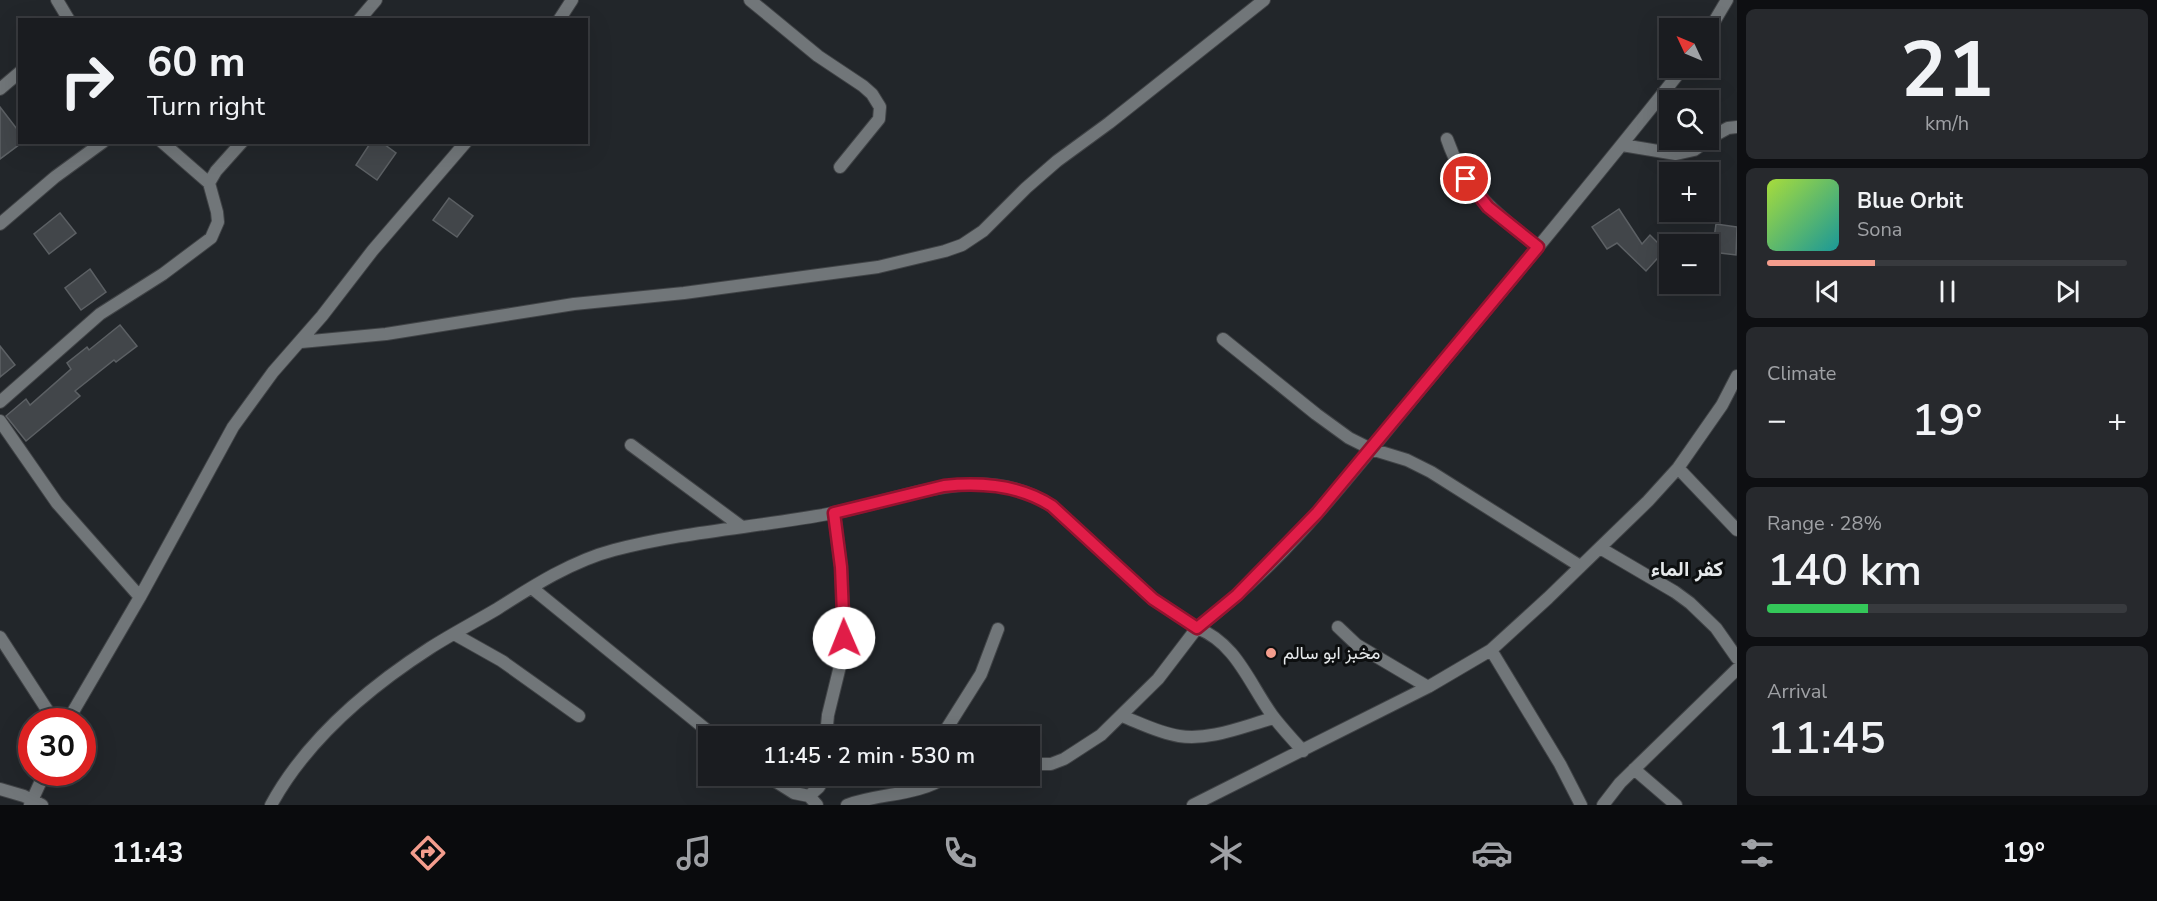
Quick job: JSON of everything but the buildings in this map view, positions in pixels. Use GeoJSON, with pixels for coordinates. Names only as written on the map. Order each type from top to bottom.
{"type":"FeatureCollection","features":[{"type":"Feature","properties":{"kind":"street"},"geometry":{"type":"LineString","coordinates":[[57,0],[68,18]]}},
{"type":"Feature","properties":{"kind":"street"},"geometry":{"type":"LineString","coordinates":[[361,18],[376,0]]}},
{"type":"Feature","properties":{"kind":"street"},"geometry":{"type":"LineString","coordinates":[[560,18],[572,0]]}},
{"type":"Feature","properties":{"kind":"street"},"geometry":{"type":"LineString","coordinates":[[750,0],[818,56],[864,86],[880,107],[879,119],[840,167]]}},
{"type":"Feature","properties":{"kind":"street"},"geometry":{"type":"LineString","coordinates":[[301,342],[386,334],[574,304],[684,293],[878,267],[945,251],[974,238],[1057,161],[1264,0]]}},
{"type":"Feature","properties":{"kind":"street"},"geometry":{"type":"LineString","coordinates":[[1716,18],[1727,0]]}},
{"type":"Feature","properties":{"kind":"street"},"geometry":{"type":"LineString","coordinates":[[0,89],[18,74]]}},
{"type":"Feature","properties":{"kind":"street"},"geometry":{"type":"LineString","coordinates":[[1040,764],[1051,764],[1064,759],[1101,735],[1122,716],[1158,680],[1197,628],[1228,604],[1317,513],[1675,78]]}},
{"type":"Feature","properties":{"kind":"street"},"geometry":{"type":"LineString","coordinates":[[1719,133],[1728,128],[1737,127]]}},
{"type":"Feature","properties":{"kind":"street"},"geometry":{"type":"LineString","coordinates":[[1447,139],[1462,172],[1481,199],[1538,247]]}},
{"type":"Feature","properties":{"kind":"street"},"geometry":{"type":"LineString","coordinates":[[0,224],[55,177],[100,144]]}},
{"type":"Feature","properties":{"kind":"street"},"geometry":{"type":"LineString","coordinates":[[0,402],[100,314],[163,274],[211,238],[218,222],[209,183],[164,144]]}},
{"type":"Feature","properties":{"kind":"street"},"geometry":{"type":"LineString","coordinates":[[209,183],[216,171],[240,144]]}},
{"type":"Feature","properties":{"kind":"street"},"geometry":{"type":"LineString","coordinates":[[75,708],[140,597],[232,427],[273,372],[301,342],[373,249],[464,144]]}},
{"type":"Feature","properties":{"kind":"street"},"geometry":{"type":"LineString","coordinates":[[1622,145],[1676,154],[1694,150]]}},
{"type":"Feature","properties":{"kind":"street"},"geometry":{"type":"LineString","coordinates":[[1223,339],[1349,438],[1371,449],[1407,460],[1431,472],[1580,566]]}},
{"type":"Feature","properties":{"kind":"street"},"geometry":{"type":"LineString","coordinates":[[1193,805],[1428,687],[1491,650],[1600,548],[1678,468],[1722,405],[1737,376]]}},
{"type":"Feature","properties":{"kind":"street"},"geometry":{"type":"LineString","coordinates":[[0,421],[51,495],[82,534],[140,597]]}},
{"type":"Feature","properties":{"kind":"street"},"geometry":{"type":"LineString","coordinates":[[631,445],[742,527]]}},
{"type":"Feature","properties":{"kind":"street"},"geometry":{"type":"LineString","coordinates":[[1678,468],[1737,530]]}},
{"type":"Feature","properties":{"kind":"street"},"geometry":{"type":"LineString","coordinates":[[271,805],[279,790],[311,747],[359,700],[391,674],[454,634],[573,566],[613,550],[834,513],[944,486],[976,484],[1015,489],[1052,506],[1153,599],[1215,638],[1228,649],[1244,669],[1274,717],[1303,751]]}},
{"type":"Feature","properties":{"kind":"street"},"geometry":{"type":"LineString","coordinates":[[827,726],[844,638],[841,567],[834,513]]}},
{"type":"Feature","properties":{"kind":"street"},"geometry":{"type":"LineString","coordinates":[[1600,548],[1690,603],[1716,628],[1737,658]]}},
{"type":"Feature","properties":{"kind":"street"},"geometry":{"type":"LineString","coordinates":[[532,588],[702,726]]}},
{"type":"Feature","properties":{"kind":"street"},"geometry":{"type":"LineString","coordinates":[[1338,627],[1357,645],[1428,687]]}},
{"type":"Feature","properties":{"kind":"street"},"geometry":{"type":"LineString","coordinates":[[948,726],[981,674],[998,629]]}},
{"type":"Feature","properties":{"kind":"street"},"geometry":{"type":"LineString","coordinates":[[454,634],[502,661],[579,716]]}},
{"type":"Feature","properties":{"kind":"street"},"geometry":{"type":"LineString","coordinates":[[0,637],[46,708]]}},
{"type":"Feature","properties":{"kind":"street"},"geometry":{"type":"LineString","coordinates":[[1491,650],[1575,790],[1581,805]]}},
{"type":"Feature","properties":{"kind":"street"},"geometry":{"type":"LineString","coordinates":[[1603,805],[1620,783],[1737,669]]}},
{"type":"Feature","properties":{"kind":"street"},"geometry":{"type":"LineString","coordinates":[[1122,716],[1165,732],[1192,737],[1223,732],[1274,717]]}},
{"type":"Feature","properties":{"kind":"street"},"geometry":{"type":"LineString","coordinates":[[1634,769],[1676,805]]}},
{"type":"Feature","properties":{"kind":"street"},"geometry":{"type":"LineString","coordinates":[[0,789],[35,803],[40,786]]}},
{"type":"Feature","properties":{"kind":"street"},"geometry":{"type":"LineString","coordinates":[[783,786],[813,800],[820,786]]}},
{"type":"Feature","properties":{"kind":"street"},"geometry":{"type":"LineString","coordinates":[[847,805],[928,786]]}},
{"type":"Feature","properties":{"kind":"place","name":"مخبز ابو سالم"},"geometry":{"type":"Point","coordinates":[1271,653]}},
{"type":"Feature","properties":{"kind":"district","name":"كفر الماء"},"geometry":{"type":"Point","coordinates":[1687,569]}},
{"type":"Feature","properties":{"kind":"route"},"geometry":{"type":"LineString","coordinates":[[844,638],[845,619],[841,567],[834,513],[944,486],[962,484],[994,485],[1015,489],[1043,500],[1153,599],[1197,628],[1237,595],[1317,513],[1538,247],[1488,207],[1466,179]]}}]}
